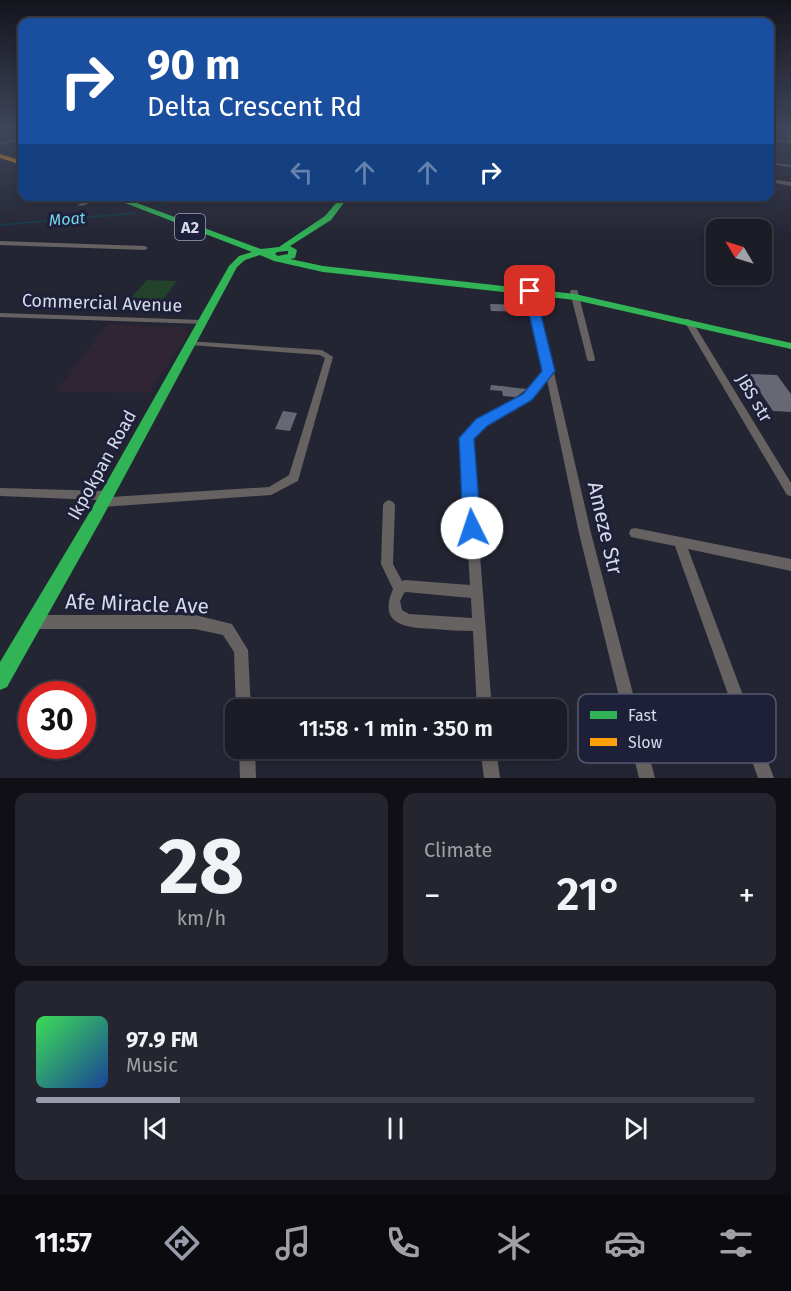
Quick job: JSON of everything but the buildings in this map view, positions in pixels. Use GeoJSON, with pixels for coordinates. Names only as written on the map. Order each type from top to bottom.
{"type":"FeatureCollection","features":[{"type":"Feature","properties":{"kind":"main road","name":"A2"},"geometry":{"type":"LineString","coordinates":[[121,201],[258,252],[280,252],[323,269],[530,288]]}},
{"type":"Feature","properties":{"kind":"main road","name":"A2"},"geometry":{"type":"LineString","coordinates":[[135,201],[251,245],[320,264],[574,294],[651,307],[791,341]]}},
{"type":"Feature","properties":{"kind":"main road"},"geometry":{"type":"LineString","coordinates":[[235,264],[280,252],[328,218],[342,201]]}},
{"type":"Feature","properties":{"kind":"main road","name":"Ikpokpan Road"},"geometry":{"type":"LineString","coordinates":[[0,680],[105,499],[235,264],[240,245]]}},
{"type":"Feature","properties":{"kind":"main road"},"geometry":{"type":"LineString","coordinates":[[235,264],[258,252]]}},
{"type":"Feature","properties":{"kind":"main road","name":"A2"},"geometry":{"type":"LineString","coordinates":[[574,294],[791,346]]}},
{"type":"Feature","properties":{"kind":"street"},"geometry":{"type":"LineString","coordinates":[[774,182],[791,184]]}},
{"type":"Feature","properties":{"kind":"street"},"geometry":{"type":"LineString","coordinates":[[80,205],[92,201]]}},
{"type":"Feature","properties":{"kind":"street"},"geometry":{"type":"LineString","coordinates":[[0,243],[145,248]]}},
{"type":"Feature","properties":{"kind":"street","name":"Ameze Str"},"geometry":{"type":"LineString","coordinates":[[530,288],[585,533],[626,694]]}},
{"type":"Feature","properties":{"kind":"street"},"geometry":{"type":"LineString","coordinates":[[574,294],[591,359]]}},
{"type":"Feature","properties":{"kind":"street","name":"Commercial Avenue"},"geometry":{"type":"LineString","coordinates":[[0,315],[203,322]]}},
{"type":"Feature","properties":{"kind":"street","name":"JBS str"},"geometry":{"type":"LineString","coordinates":[[688,321],[791,492]]}},
{"type":"Feature","properties":{"kind":"street"},"geometry":{"type":"LineString","coordinates":[[0,492],[105,499],[271,490],[294,478],[329,357],[322,353],[190,344]]}},
{"type":"Feature","properties":{"kind":"street"},"geometry":{"type":"LineString","coordinates":[[484,699],[466,438],[482,423],[528,397],[549,371]]}},
{"type":"Feature","properties":{"kind":"street"},"geometry":{"type":"LineString","coordinates":[[389,505],[387,564],[402,587]]}},
{"type":"Feature","properties":{"kind":"street"},"geometry":{"type":"LineString","coordinates":[[635,533],[791,565]]}},
{"type":"Feature","properties":{"kind":"street"},"geometry":{"type":"LineString","coordinates":[[679,541],[735,694]]}},
{"type":"Feature","properties":{"kind":"street"},"geometry":{"type":"LineString","coordinates":[[402,587],[476,592]]}},
{"type":"Feature","properties":{"kind":"street"},"geometry":{"type":"LineString","coordinates":[[402,587],[394,601],[396,614],[401,618],[408,621],[479,625]]}},
{"type":"Feature","properties":{"kind":"street","name":"Afe Miracle Ave"},"geometry":{"type":"LineString","coordinates":[[34,622],[195,622],[227,629],[241,650],[243,699]]}},
{"type":"Feature","properties":{"kind":"street"},"geometry":{"type":"LineString","coordinates":[[247,759],[248,778]]}},
{"type":"Feature","properties":{"kind":"street"},"geometry":{"type":"LineString","coordinates":[[489,759],[492,778]]}},
{"type":"Feature","properties":{"kind":"street","name":"Ameze Str"},"geometry":{"type":"LineString","coordinates":[[643,763],[647,778]]}},
{"type":"Feature","properties":{"kind":"street"},"geometry":{"type":"LineString","coordinates":[[760,763],[766,778]]}},
{"type":"Feature","properties":{"kind":"shaded area"},"geometry":{"type":"Polygon","coordinates":[[[107,324],[182,327],[188,334],[149,393],[57,391],[107,324]]]}},
{"type":"Feature","properties":{"kind":"green space"},"geometry":{"type":"Polygon","coordinates":[[[147,280],[177,281],[162,301],[130,299],[147,280]]]}},
{"type":"Feature","properties":{"kind":"waterway","name":"Moat"},"geometry":{"type":"LineString","coordinates":[[158,206],[174,201]]}},
{"type":"Feature","properties":{"kind":"waterway","name":"Moat"},"geometry":{"type":"LineString","coordinates":[[0,225],[135,213]]}},
{"type":"Feature","properties":{"kind":"traffic: fast"},"geometry":{"type":"LineString","coordinates":[[123,201],[271,256]]}},
{"type":"Feature","properties":{"kind":"traffic: fast"},"geometry":{"type":"LineString","coordinates":[[282,248],[328,218],[342,201]]}},
{"type":"Feature","properties":{"kind":"traffic: fast"},"geometry":{"type":"LineString","coordinates":[[286,248],[293,250],[292,256],[277,259],[270,255],[274,250],[286,248]]}},
{"type":"Feature","properties":{"kind":"traffic: fast"},"geometry":{"type":"LineString","coordinates":[[0,680],[96,515],[233,266],[242,258],[270,249]]}},
{"type":"Feature","properties":{"kind":"traffic: fast"},"geometry":{"type":"LineString","coordinates":[[277,259],[323,269],[575,297],[791,346]]}},
{"type":"Feature","properties":{"kind":"route"},"geometry":{"type":"LineString","coordinates":[[472,528],[466,438],[470,431],[482,423],[528,397],[549,371],[530,291]]}}]}
